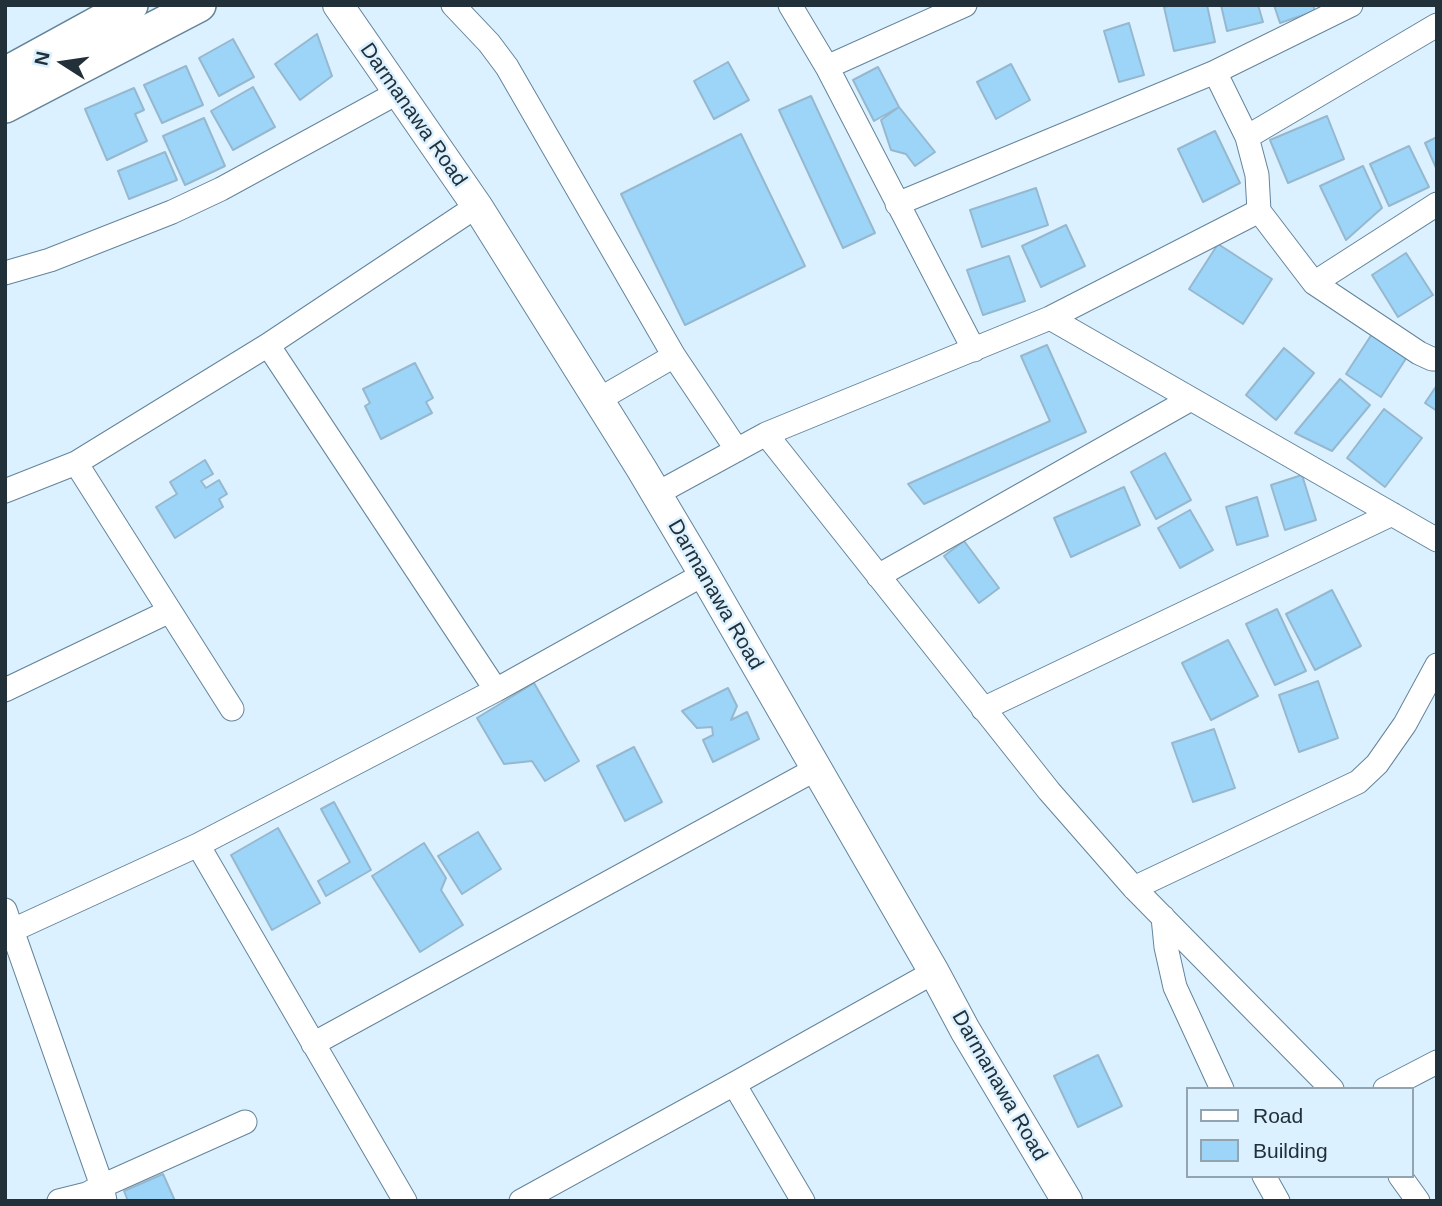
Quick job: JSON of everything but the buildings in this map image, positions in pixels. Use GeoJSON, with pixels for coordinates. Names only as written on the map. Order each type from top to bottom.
{"type":"FeatureCollection","features":[{"type":"Feature","properties":{"kind":"main road"},"geometry":{"type":"LineString","coordinates":[[5,74],[131,5]]}},
{"type":"Feature","properties":{"kind":"main road"},"geometry":{"type":"LineString","coordinates":[[5,106],[199,5]]}},
{"type":"Feature","properties":{"kind":"street","name":"Darmanawa Road"},"geometry":{"type":"LineString","coordinates":[[338,5],[477,206],[656,494],[934,972],[965,1030],[1067,1201]]}},
{"type":"Feature","properties":{"kind":"street"},"geometry":{"type":"LineString","coordinates":[[453,5],[489,43],[507,67],[674,356],[737,450]]}},
{"type":"Feature","properties":{"kind":"street"},"geometry":{"type":"LineString","coordinates":[[790,5],[827,67],[974,350]]}},
{"type":"Feature","properties":{"kind":"street"},"geometry":{"type":"LineString","coordinates":[[827,67],[965,5]]}},
{"type":"Feature","properties":{"kind":"street"},"geometry":{"type":"LineString","coordinates":[[897,204],[1215,72],[1351,5]]}},
{"type":"Feature","properties":{"kind":"street"},"geometry":{"type":"LineString","coordinates":[[1248,137],[1437,25]]}},
{"type":"Feature","properties":{"kind":"street"},"geometry":{"type":"LineString","coordinates":[[1215,72],[1248,137],[1257,175],[1259,211],[1314,283],[1419,353],[1437,359]]}},
{"type":"Feature","properties":{"kind":"street"},"geometry":{"type":"LineString","coordinates":[[5,273],[50,260],[172,212],[222,189],[397,93]]}},
{"type":"Feature","properties":{"kind":"street"},"geometry":{"type":"LineString","coordinates":[[1314,283],[1437,204]]}},
{"type":"Feature","properties":{"kind":"street"},"geometry":{"type":"LineString","coordinates":[[5,491],[76,463],[268,345],[477,206]]}},
{"type":"Feature","properties":{"kind":"street"},"geometry":{"type":"LineString","coordinates":[[656,494],[765,435],[1050,318],[1259,211]]}},
{"type":"Feature","properties":{"kind":"street"},"geometry":{"type":"LineString","coordinates":[[1050,318],[1437,540]]}},
{"type":"Feature","properties":{"kind":"street"},"geometry":{"type":"LineString","coordinates":[[268,345],[496,690]]}},
{"type":"Feature","properties":{"kind":"street"},"geometry":{"type":"LineString","coordinates":[[598,400],[674,356]]}},
{"type":"Feature","properties":{"kind":"street"},"geometry":{"type":"LineString","coordinates":[[878,576],[1191,399]]}},
{"type":"Feature","properties":{"kind":"street"},"geometry":{"type":"LineString","coordinates":[[765,435],[1049,791],[1134,888],[1330,1087]]}},
{"type":"Feature","properties":{"kind":"street"},"geometry":{"type":"LineString","coordinates":[[76,463],[232,709]]}},
{"type":"Feature","properties":{"kind":"street"},"geometry":{"type":"LineString","coordinates":[[983,709],[1392,514]]}},
{"type":"Feature","properties":{"kind":"street"},"geometry":{"type":"LineString","coordinates":[[104,1193],[9,920],[198,845],[496,690],[704,574]]}},
{"type":"Feature","properties":{"kind":"street"},"geometry":{"type":"LineString","coordinates":[[5,690],[170,611]]}},
{"type":"Feature","properties":{"kind":"street"},"geometry":{"type":"LineString","coordinates":[[1134,888],[1358,782],[1377,764],[1405,724],[1437,665]]}},
{"type":"Feature","properties":{"kind":"street"},"geometry":{"type":"LineString","coordinates":[[313,1044],[816,769]]}},
{"type":"Feature","properties":{"kind":"street"},"geometry":{"type":"LineString","coordinates":[[198,845],[405,1201]]}},
{"type":"Feature","properties":{"kind":"street"},"geometry":{"type":"LineString","coordinates":[[1163,917],[1166,947],[1175,987],[1221,1087]]}},
{"type":"Feature","properties":{"kind":"street"},"geometry":{"type":"LineString","coordinates":[[533,1198],[934,972]]}},
{"type":"Feature","properties":{"kind":"street"},"geometry":{"type":"LineString","coordinates":[[1389,1087],[1437,1062]]}},
{"type":"Feature","properties":{"kind":"street"},"geometry":{"type":"LineString","coordinates":[[734,1084],[803,1201]]}},
{"type":"Feature","properties":{"kind":"street"},"geometry":{"type":"LineString","coordinates":[[59,1201],[104,1193],[245,1122]]}},
{"type":"Feature","properties":{"kind":"street"},"geometry":{"type":"LineString","coordinates":[[1265,1178],[1278,1201]]}},
{"type":"Feature","properties":{"kind":"street"},"geometry":{"type":"LineString","coordinates":[[1401,1178],[1418,1201]]}}]}
